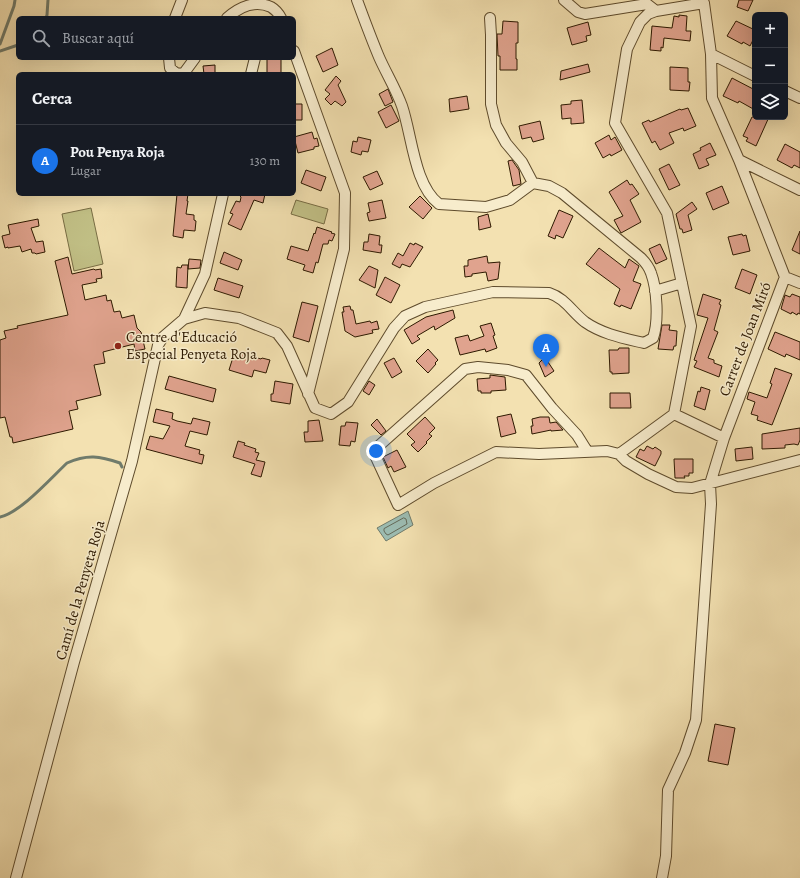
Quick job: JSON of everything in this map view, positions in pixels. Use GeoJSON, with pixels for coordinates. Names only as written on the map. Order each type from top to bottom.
{"type":"FeatureCollection","features":[{"type":"Feature","properties":{"kind":"street"},"geometry":{"type":"LineString","coordinates":[[176,16],[182,0]]}},
{"type":"Feature","properties":{"kind":"street"},"geometry":{"type":"LineString","coordinates":[[184,319],[205,313],[239,318],[276,333],[287,346],[315,408],[331,414],[348,402],[394,328],[405,316],[425,307],[494,292],[549,293],[556,295],[583,320],[594,327],[619,337],[644,343],[653,338],[656,330],[655,291],[651,273],[640,258],[562,193],[549,186],[533,183],[510,200],[486,207],[440,204],[434,200],[424,184],[414,158],[402,106],[378,55],[357,0]]}},
{"type":"Feature","properties":{"kind":"street"},"geometry":{"type":"LineString","coordinates":[[564,0],[578,12],[585,14],[647,4],[656,11]]}},
{"type":"Feature","properties":{"kind":"street"},"geometry":{"type":"LineString","coordinates":[[229,16],[237,9],[255,1],[264,3],[278,11],[280,16]]}},
{"type":"Feature","properties":{"kind":"street"},"geometry":{"type":"LineString","coordinates":[[620,454],[674,414],[691,326],[667,213],[615,123],[627,49],[640,22],[648,14],[656,11],[703,2]]}},
{"type":"Feature","properties":{"kind":"street","name":"Carrer de Joan Miró"},"geometry":{"type":"LineString","coordinates":[[662,878],[666,856],[668,790],[685,753],[696,720],[711,504],[710,484],[724,438],[785,277],[739,160],[712,98],[711,54],[703,2]]}},
{"type":"Feature","properties":{"kind":"street"},"geometry":{"type":"LineString","coordinates":[[490,18],[491,104],[496,125],[506,143],[522,162],[533,183]]}},
{"type":"Feature","properties":{"kind":"street"},"geometry":{"type":"LineString","coordinates":[[711,54],[752,74]]}},
{"type":"Feature","properties":{"kind":"street"},"geometry":{"type":"LineString","coordinates":[[296,57],[345,193],[344,249],[308,394]]}},
{"type":"Feature","properties":{"kind":"street"},"geometry":{"type":"LineString","coordinates":[[170,60],[170,68],[175,72]]}},
{"type":"Feature","properties":{"kind":"street"},"geometry":{"type":"LineString","coordinates":[[185,72],[194,60]]}},
{"type":"Feature","properties":{"kind":"street"},"geometry":{"type":"LineString","coordinates":[[252,72],[254,60]]}},
{"type":"Feature","properties":{"kind":"street"},"geometry":{"type":"LineString","coordinates":[[788,92],[800,98]]}},
{"type":"Feature","properties":{"kind":"street"},"geometry":{"type":"LineString","coordinates":[[739,160],[800,190]]}},
{"type":"Feature","properties":{"kind":"street"},"geometry":{"type":"LineString","coordinates":[[184,319],[205,274],[223,196]]}},
{"type":"Feature","properties":{"kind":"street"},"geometry":{"type":"LineString","coordinates":[[785,277],[800,283]]}},
{"type":"Feature","properties":{"kind":"street"},"geometry":{"type":"LineString","coordinates":[[655,291],[682,283]]}},
{"type":"Feature","properties":{"kind":"street","name":"Camí de la Penyeta Roja"},"geometry":{"type":"LineString","coordinates":[[16,878],[74,662],[132,461],[158,345],[163,337],[184,319]]}},
{"type":"Feature","properties":{"kind":"street"},"geometry":{"type":"LineString","coordinates":[[587,451],[577,435],[552,408],[526,375],[508,370],[478,366],[465,369],[373,451],[398,505],[434,483],[496,452],[539,454],[607,451],[620,454],[626,461],[648,474],[676,487],[692,488],[800,460]]}},
{"type":"Feature","properties":{"kind":"street"},"geometry":{"type":"LineString","coordinates":[[674,414],[724,438]]}},
{"type":"Feature","properties":{"kind":"shaded area"},"geometry":{"type":"Polygon","coordinates":[[[296,200],[328,209],[324,224],[291,214],[296,200]]]}},
{"type":"Feature","properties":{"kind":"shaded area"},"geometry":{"type":"Polygon","coordinates":[[[91,208],[103,264],[74,271],[62,214],[91,208]]]}},
{"type":"Feature","properties":{"kind":"water"},"geometry":{"type":"Polygon","coordinates":[[[408,511],[413,525],[386,541],[377,528],[408,511]]]}},
{"type":"Feature","properties":{"kind":"building"},"geometry":{"type":"Polygon","coordinates":[[[739,0],[753,0],[748,11],[737,7],[739,0]]]}},
{"type":"Feature","properties":{"kind":"building"},"geometry":{"type":"Polygon","coordinates":[[[679,15],[687,16],[686,31],[691,31],[690,41],[664,38],[663,48],[661,47],[661,51],[650,50],[652,26],[672,28],[674,16],[679,17],[679,15]]]}},
{"type":"Feature","properties":{"kind":"building"},"geometry":{"type":"Polygon","coordinates":[[[503,21],[518,22],[518,43],[516,43],[517,70],[500,70],[497,34],[502,34],[503,21]]]}},
{"type":"Feature","properties":{"kind":"building"},"geometry":{"type":"Polygon","coordinates":[[[736,21],[752,29],[752,42],[750,46],[743,42],[742,44],[727,36],[736,21]]]}},
{"type":"Feature","properties":{"kind":"building"},"geometry":{"type":"Polygon","coordinates":[[[588,22],[591,35],[586,36],[587,41],[572,45],[567,28],[588,22]]]}},
{"type":"Feature","properties":{"kind":"building"},"geometry":{"type":"Polygon","coordinates":[[[332,48],[338,65],[323,72],[316,56],[332,48]]]}},
{"type":"Feature","properties":{"kind":"building"},"geometry":{"type":"Polygon","coordinates":[[[267,60],[281,60],[281,72],[267,72],[267,60]]]}},
{"type":"Feature","properties":{"kind":"building"},"geometry":{"type":"Polygon","coordinates":[[[588,64],[590,72],[560,80],[561,71],[588,64]]]}},
{"type":"Feature","properties":{"kind":"building"},"geometry":{"type":"Polygon","coordinates":[[[215,65],[215,72],[204,72],[203,66],[215,65]]]}},
{"type":"Feature","properties":{"kind":"building"},"geometry":{"type":"Polygon","coordinates":[[[670,67],[688,68],[688,82],[690,82],[689,91],[670,90],[670,67]]]}},
{"type":"Feature","properties":{"kind":"building"},"geometry":{"type":"Polygon","coordinates":[[[336,76],[341,81],[338,85],[346,102],[342,106],[335,101],[331,105],[325,99],[330,94],[325,90],[336,76]]]}},
{"type":"Feature","properties":{"kind":"building"},"geometry":{"type":"Polygon","coordinates":[[[732,78],[752,88],[752,108],[739,101],[738,103],[723,96],[732,78]]]}},
{"type":"Feature","properties":{"kind":"building"},"geometry":{"type":"Polygon","coordinates":[[[388,89],[393,102],[385,106],[379,94],[388,89]]]}},
{"type":"Feature","properties":{"kind":"building"},"geometry":{"type":"Polygon","coordinates":[[[467,96],[469,109],[450,112],[449,99],[467,96]]]}},
{"type":"Feature","properties":{"kind":"building"},"geometry":{"type":"Polygon","coordinates":[[[582,100],[584,123],[571,124],[571,118],[562,119],[561,105],[571,104],[571,101],[582,100]]]}},
{"type":"Feature","properties":{"kind":"building"},"geometry":{"type":"Polygon","coordinates":[[[296,104],[302,104],[302,120],[296,120],[296,104]]]}},
{"type":"Feature","properties":{"kind":"building"},"geometry":{"type":"Polygon","coordinates":[[[391,105],[399,121],[386,128],[378,112],[391,105]]]}},
{"type":"Feature","properties":{"kind":"building"},"geometry":{"type":"Polygon","coordinates":[[[688,108],[696,126],[684,131],[683,128],[669,133],[674,143],[660,150],[655,141],[652,143],[642,123],[649,120],[650,122],[680,109],[688,108]]]}},
{"type":"Feature","properties":{"kind":"building"},"geometry":{"type":"Polygon","coordinates":[[[752,117],[752,120],[768,120],[756,146],[746,141],[748,138],[743,136],[752,117]]]}},
{"type":"Feature","properties":{"kind":"building"},"geometry":{"type":"Polygon","coordinates":[[[540,121],[544,139],[533,142],[531,137],[522,139],[519,126],[540,121]]]}},
{"type":"Feature","properties":{"kind":"building"},"geometry":{"type":"Polygon","coordinates":[[[312,132],[314,139],[317,138],[319,146],[314,147],[314,149],[298,153],[296,136],[312,132]]]}},
{"type":"Feature","properties":{"kind":"building"},"geometry":{"type":"Polygon","coordinates":[[[609,135],[611,140],[615,137],[622,150],[611,156],[610,154],[603,158],[595,143],[609,135]]]}},
{"type":"Feature","properties":{"kind":"building"},"geometry":{"type":"Polygon","coordinates":[[[358,137],[371,140],[368,152],[362,151],[361,155],[351,152],[353,141],[357,142],[358,137]]]}},
{"type":"Feature","properties":{"kind":"building"},"geometry":{"type":"Polygon","coordinates":[[[710,143],[716,155],[706,159],[709,165],[699,169],[693,154],[701,150],[700,148],[710,143]]]}},
{"type":"Feature","properties":{"kind":"building"},"geometry":{"type":"Polygon","coordinates":[[[785,144],[800,152],[800,168],[794,165],[792,168],[777,160],[785,144]]]}},
{"type":"Feature","properties":{"kind":"building"},"geometry":{"type":"Polygon","coordinates":[[[512,160],[519,170],[521,184],[513,186],[508,161],[512,160]]]}},
{"type":"Feature","properties":{"kind":"building"},"geometry":{"type":"Polygon","coordinates":[[[669,164],[680,185],[669,190],[659,169],[669,164]]]}},
{"type":"Feature","properties":{"kind":"building"},"geometry":{"type":"Polygon","coordinates":[[[306,170],[326,177],[321,191],[301,183],[306,170]]]}},
{"type":"Feature","properties":{"kind":"building"},"geometry":{"type":"Polygon","coordinates":[[[377,171],[383,184],[370,190],[363,177],[377,171]]]}},
{"type":"Feature","properties":{"kind":"building"},"geometry":{"type":"Polygon","coordinates":[[[627,180],[639,194],[630,200],[641,222],[621,233],[614,220],[623,216],[609,192],[627,180]]]}},
{"type":"Feature","properties":{"kind":"building"},"geometry":{"type":"Polygon","coordinates":[[[722,186],[729,203],[713,210],[706,193],[722,186]]]}},
{"type":"Feature","properties":{"kind":"building"},"geometry":{"type":"Polygon","coordinates":[[[177,196],[188,196],[186,214],[194,215],[194,220],[196,221],[195,231],[184,230],[183,238],[173,236],[177,196]]]}},
{"type":"Feature","properties":{"kind":"building"},"geometry":{"type":"Polygon","coordinates":[[[240,196],[265,196],[263,203],[254,200],[241,230],[228,224],[233,214],[230,213],[236,201],[240,202],[240,196]]]}},
{"type":"Feature","properties":{"kind":"building"},"geometry":{"type":"Polygon","coordinates":[[[420,196],[432,208],[423,219],[409,207],[420,196]]]}},
{"type":"Feature","properties":{"kind":"building"},"geometry":{"type":"Polygon","coordinates":[[[382,200],[386,218],[369,221],[367,213],[370,212],[368,203],[382,200]]]}},
{"type":"Feature","properties":{"kind":"building"},"geometry":{"type":"Polygon","coordinates":[[[692,202],[697,209],[688,215],[692,230],[683,233],[682,229],[680,229],[676,214],[692,202]]]}},
{"type":"Feature","properties":{"kind":"building"},"geometry":{"type":"Polygon","coordinates":[[[559,210],[573,216],[563,238],[556,235],[555,239],[548,236],[559,210]]]}},
{"type":"Feature","properties":{"kind":"building"},"geometry":{"type":"Polygon","coordinates":[[[488,214],[491,227],[479,230],[478,217],[488,214]]]}},
{"type":"Feature","properties":{"kind":"building"},"geometry":{"type":"Polygon","coordinates":[[[38,219],[39,226],[31,228],[36,242],[43,241],[45,252],[36,254],[32,253],[31,249],[22,252],[20,246],[5,248],[2,236],[10,234],[8,225],[38,219]]]}},
{"type":"Feature","properties":{"kind":"building"},"geometry":{"type":"Polygon","coordinates":[[[317,227],[335,234],[332,241],[329,240],[328,244],[323,244],[318,263],[316,262],[313,273],[303,270],[305,265],[287,259],[291,246],[308,251],[317,227]]]}},
{"type":"Feature","properties":{"kind":"building"},"geometry":{"type":"Polygon","coordinates":[[[800,231],[800,254],[792,250],[800,231]]]}},
{"type":"Feature","properties":{"kind":"building"},"geometry":{"type":"Polygon","coordinates":[[[369,234],[380,236],[379,245],[382,245],[381,253],[363,250],[364,242],[368,242],[369,234]]]}},
{"type":"Feature","properties":{"kind":"building"},"geometry":{"type":"Polygon","coordinates":[[[742,234],[743,236],[746,235],[750,251],[733,255],[728,237],[742,234]]]}},
{"type":"Feature","properties":{"kind":"building"},"geometry":{"type":"Polygon","coordinates":[[[410,243],[414,245],[415,243],[423,247],[410,267],[402,264],[400,268],[392,264],[398,253],[403,256],[410,243]]]}},
{"type":"Feature","properties":{"kind":"building"},"geometry":{"type":"Polygon","coordinates":[[[660,244],[667,259],[656,264],[649,249],[660,244]]]}},
{"type":"Feature","properties":{"kind":"building"},"geometry":{"type":"Polygon","coordinates":[[[599,248],[625,268],[629,259],[639,266],[633,281],[641,284],[631,309],[614,304],[620,289],[586,264],[599,248]]]}},
{"type":"Feature","properties":{"kind":"building"},"geometry":{"type":"Polygon","coordinates":[[[224,252],[242,260],[238,270],[220,263],[224,252]]]}},
{"type":"Feature","properties":{"kind":"building"},"geometry":{"type":"Polygon","coordinates":[[[487,256],[488,263],[500,262],[498,279],[488,281],[486,272],[472,274],[472,276],[465,277],[464,266],[468,266],[468,260],[487,256]]]}},
{"type":"Feature","properties":{"kind":"building","name":"Centre d'Educació Especial Penyeta Roja"},"geometry":{"type":"Polygon","coordinates":[[[68,257],[72,274],[101,269],[102,278],[96,279],[97,282],[82,285],[85,300],[106,295],[107,301],[111,300],[114,312],[120,311],[122,318],[134,315],[137,328],[141,332],[145,349],[135,351],[134,344],[103,352],[105,363],[94,365],[101,395],[76,401],[78,409],[69,411],[73,429],[13,443],[5,417],[0,418],[0,340],[6,338],[4,331],[18,328],[17,326],[68,315],[55,261],[68,257]]]}},
{"type":"Feature","properties":{"kind":"building"},"geometry":{"type":"Polygon","coordinates":[[[189,259],[201,260],[200,268],[188,269],[189,259]]]}},
{"type":"Feature","properties":{"kind":"building"},"geometry":{"type":"Polygon","coordinates":[[[182,265],[188,265],[187,288],[176,287],[177,267],[181,268],[182,265]]]}},
{"type":"Feature","properties":{"kind":"building"},"geometry":{"type":"Polygon","coordinates":[[[369,266],[378,270],[375,288],[359,280],[369,266]]]}},
{"type":"Feature","properties":{"kind":"building"},"geometry":{"type":"Polygon","coordinates":[[[742,269],[757,275],[750,294],[735,288],[742,269]]]}},
{"type":"Feature","properties":{"kind":"building"},"geometry":{"type":"Polygon","coordinates":[[[385,277],[400,285],[391,303],[376,295],[385,277]]]}},
{"type":"Feature","properties":{"kind":"building"},"geometry":{"type":"Polygon","coordinates":[[[218,278],[243,286],[239,298],[214,290],[218,278]]]}},
{"type":"Feature","properties":{"kind":"building"},"geometry":{"type":"Polygon","coordinates":[[[703,294],[721,300],[714,330],[718,332],[708,358],[714,360],[714,363],[722,366],[719,377],[694,367],[697,361],[694,360],[708,318],[697,315],[703,294]]]}},
{"type":"Feature","properties":{"kind":"building"},"geometry":{"type":"Polygon","coordinates":[[[792,294],[800,297],[800,314],[798,313],[797,315],[781,309],[785,295],[790,297],[792,294]]]}},
{"type":"Feature","properties":{"kind":"building"},"geometry":{"type":"Polygon","coordinates":[[[302,302],[318,306],[309,342],[293,337],[302,302]]]}},
{"type":"Feature","properties":{"kind":"building"},"geometry":{"type":"Polygon","coordinates":[[[350,306],[351,310],[353,310],[356,324],[377,321],[379,329],[372,330],[373,333],[355,337],[345,331],[342,312],[344,312],[343,307],[350,306]]]}},
{"type":"Feature","properties":{"kind":"building"},"geometry":{"type":"Polygon","coordinates":[[[453,310],[455,318],[435,330],[434,326],[417,336],[420,339],[412,344],[404,330],[426,317],[453,310]]]}},
{"type":"Feature","properties":{"kind":"building"},"geometry":{"type":"Polygon","coordinates":[[[491,323],[497,348],[486,352],[485,349],[460,355],[455,338],[468,335],[470,341],[484,336],[480,326],[491,323]]]}},
{"type":"Feature","properties":{"kind":"building"},"geometry":{"type":"Polygon","coordinates":[[[662,325],[670,325],[669,330],[677,331],[676,346],[674,346],[673,350],[658,349],[662,325]]]}},
{"type":"Feature","properties":{"kind":"building"},"geometry":{"type":"Polygon","coordinates":[[[775,332],[800,342],[800,360],[786,354],[785,357],[768,349],[775,332]]]}},
{"type":"Feature","properties":{"kind":"building"},"geometry":{"type":"Polygon","coordinates":[[[619,348],[629,348],[629,373],[612,374],[612,372],[610,372],[609,350],[618,350],[619,348]]]}},
{"type":"Feature","properties":{"kind":"building"},"geometry":{"type":"Polygon","coordinates":[[[428,349],[438,360],[428,373],[416,361],[428,349]]]}},
{"type":"Feature","properties":{"kind":"building"},"geometry":{"type":"Polygon","coordinates":[[[241,353],[270,360],[266,373],[254,370],[252,377],[229,370],[234,354],[241,356],[241,353]]]}},
{"type":"Feature","properties":{"kind":"building"},"geometry":{"type":"Polygon","coordinates":[[[394,358],[402,372],[392,378],[384,363],[394,358]]]}},
{"type":"Feature","properties":{"kind":"building"},"geometry":{"type":"Polygon","coordinates":[[[543,359],[548,362],[554,371],[545,377],[539,363],[543,359]]]}},
{"type":"Feature","properties":{"kind":"building"},"geometry":{"type":"Polygon","coordinates":[[[775,368],[792,374],[772,425],[757,420],[758,416],[751,414],[755,402],[747,399],[749,392],[767,398],[772,384],[770,383],[775,368]]]}},
{"type":"Feature","properties":{"kind":"building"},"geometry":{"type":"Polygon","coordinates":[[[490,375],[505,377],[506,390],[491,391],[491,393],[481,393],[481,391],[478,391],[477,379],[490,378],[490,375]]]}},
{"type":"Feature","properties":{"kind":"building"},"geometry":{"type":"Polygon","coordinates":[[[169,376],[216,389],[213,402],[165,389],[169,376]]]}},
{"type":"Feature","properties":{"kind":"building"},"geometry":{"type":"Polygon","coordinates":[[[275,381],[293,384],[290,404],[271,401],[271,394],[273,394],[275,381]]]}},
{"type":"Feature","properties":{"kind":"building"},"geometry":{"type":"Polygon","coordinates":[[[369,381],[375,385],[369,395],[363,391],[369,381]]]}},
{"type":"Feature","properties":{"kind":"building"},"geometry":{"type":"Polygon","coordinates":[[[701,387],[710,390],[705,410],[694,406],[698,391],[700,392],[701,387]]]}},
{"type":"Feature","properties":{"kind":"building"},"geometry":{"type":"Polygon","coordinates":[[[610,393],[630,393],[631,408],[610,408],[610,393]]]}},
{"type":"Feature","properties":{"kind":"building"},"geometry":{"type":"Polygon","coordinates":[[[156,409],[173,413],[172,419],[177,421],[191,424],[193,418],[210,422],[207,435],[190,431],[185,446],[200,450],[199,454],[204,455],[202,464],[146,449],[150,436],[163,439],[170,426],[153,422],[156,409]]]}},
{"type":"Feature","properties":{"kind":"building"},"geometry":{"type":"Polygon","coordinates":[[[511,414],[516,433],[501,437],[497,417],[511,414]]]}},
{"type":"Feature","properties":{"kind":"building"},"geometry":{"type":"Polygon","coordinates":[[[425,417],[435,428],[429,434],[432,436],[418,452],[411,445],[415,442],[407,434],[425,417]]]}},
{"type":"Feature","properties":{"kind":"building"},"geometry":{"type":"Polygon","coordinates":[[[549,417],[550,423],[556,422],[563,430],[551,430],[532,434],[532,419],[549,417]]]}},
{"type":"Feature","properties":{"kind":"building"},"geometry":{"type":"Polygon","coordinates":[[[377,419],[386,431],[381,435],[371,425],[377,419]]]}},
{"type":"Feature","properties":{"kind":"building"},"geometry":{"type":"Polygon","coordinates":[[[319,420],[323,441],[305,442],[304,432],[308,432],[308,421],[319,420]]]}},
{"type":"Feature","properties":{"kind":"building"},"geometry":{"type":"Polygon","coordinates":[[[346,422],[358,423],[355,442],[351,441],[350,446],[339,445],[341,426],[345,426],[346,422]]]}},
{"type":"Feature","properties":{"kind":"building"},"geometry":{"type":"Polygon","coordinates":[[[800,428],[800,440],[798,445],[785,445],[785,448],[762,449],[762,434],[800,428]]]}},
{"type":"Feature","properties":{"kind":"building"},"geometry":{"type":"Polygon","coordinates":[[[238,441],[245,443],[244,445],[256,449],[255,452],[259,453],[256,460],[265,462],[261,477],[251,474],[255,464],[233,457],[238,441]]]}},
{"type":"Feature","properties":{"kind":"building"},"geometry":{"type":"Polygon","coordinates":[[[647,446],[653,449],[655,447],[661,451],[655,466],[636,457],[640,449],[644,451],[647,446]]]}},
{"type":"Feature","properties":{"kind":"building"},"geometry":{"type":"Polygon","coordinates":[[[752,447],[753,459],[736,461],[735,449],[752,447]]]}},
{"type":"Feature","properties":{"kind":"building"},"geometry":{"type":"Polygon","coordinates":[[[397,450],[406,467],[394,472],[391,466],[388,468],[383,457],[397,450]]]}},
{"type":"Feature","properties":{"kind":"building"},"geometry":{"type":"Polygon","coordinates":[[[674,459],[693,459],[693,473],[689,473],[689,476],[684,476],[685,478],[675,478],[674,459]]]}},
{"type":"Feature","properties":{"kind":"building"},"geometry":{"type":"Polygon","coordinates":[[[715,724],[735,728],[728,765],[708,761],[715,724]]]}},
{"type":"Feature","properties":{"kind":"waterway"},"geometry":{"type":"LineString","coordinates":[[0,44],[15,0]]}},
{"type":"Feature","properties":{"kind":"waterway"},"geometry":{"type":"LineString","coordinates":[[47,16],[48,0]]}},
{"type":"Feature","properties":{"kind":"waterway"},"geometry":{"type":"LineString","coordinates":[[0,51],[16,46]]}},
{"type":"Feature","properties":{"kind":"waterway"},"geometry":{"type":"LineString","coordinates":[[0,517],[17,509],[44,486],[67,463],[74,460],[94,457],[120,463],[122,467]]}},
{"type":"Feature","properties":{"kind":"place","name":"Centre d'Educació Especial Penyeta Roja"},"geometry":{"type":"Point","coordinates":[118,346]}},
{"type":"Feature","properties":{"kind":"place","name":"Pou Penya Roja"},"geometry":{"type":"Point","coordinates":[546,367]}}]}
